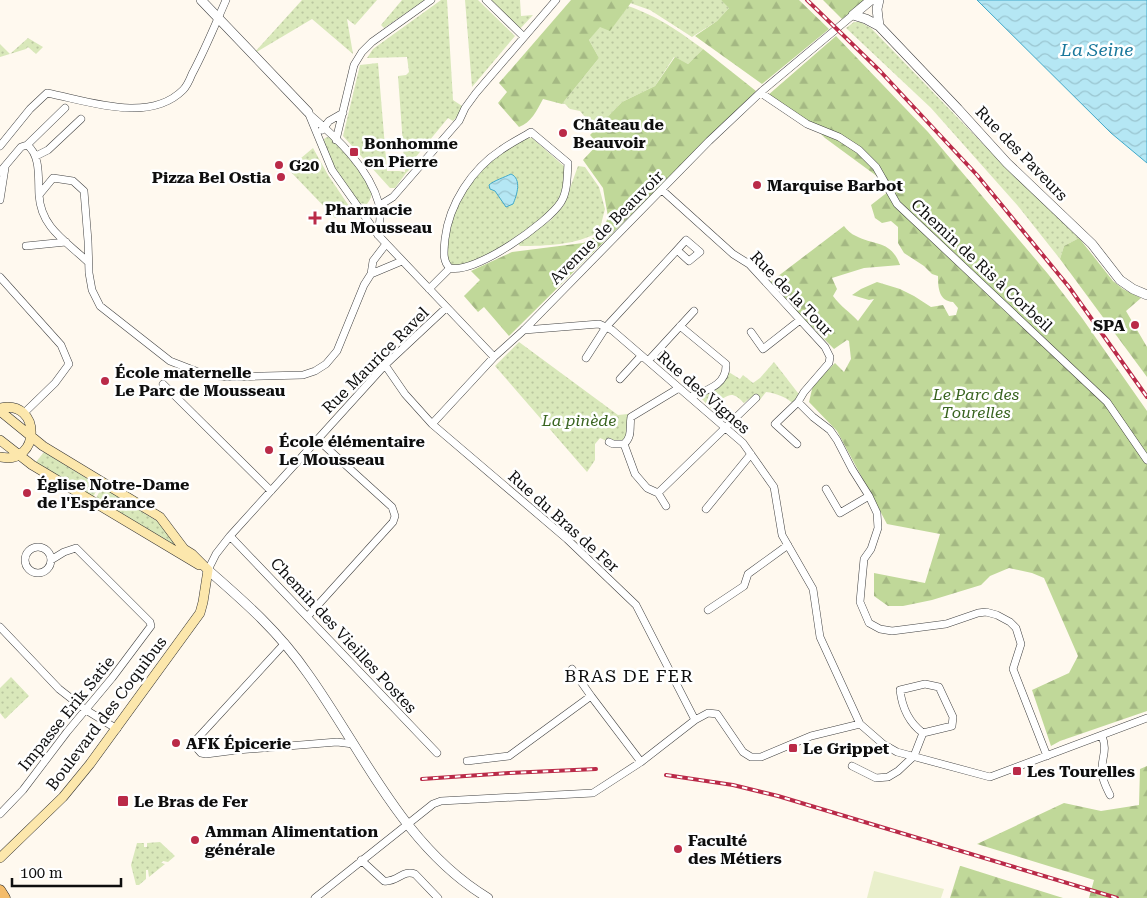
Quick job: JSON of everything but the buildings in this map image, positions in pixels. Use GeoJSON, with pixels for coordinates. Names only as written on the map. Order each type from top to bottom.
{"type":"FeatureCollection","features":[{"type":"Feature","properties":{"kind":"main road"},"geometry":{"type":"LineString","coordinates":[[0,408],[6,406],[16,408],[24,413],[32,429],[28,446],[18,455],[12,457],[0,456]]}},
{"type":"Feature","properties":{"kind":"main road"},"geometry":{"type":"LineString","coordinates":[[0,412],[31,438],[72,465],[160,517],[184,548],[208,570]]}},
{"type":"Feature","properties":{"kind":"main road"},"geometry":{"type":"LineString","coordinates":[[0,440],[18,455],[55,479],[208,570]]}},
{"type":"Feature","properties":{"kind":"main road","name":"Boulevard des Coquibus"},"geometry":{"type":"LineString","coordinates":[[0,858],[63,797],[90,764],[200,613],[208,570]]}},
{"type":"Feature","properties":{"kind":"main road"},"geometry":{"type":"LineString","coordinates":[[0,890],[5,898]]}},
{"type":"Feature","properties":{"kind":"street"},"geometry":{"type":"LineString","coordinates":[[201,0],[324,127],[365,173],[380,205],[378,235]]}},
{"type":"Feature","properties":{"kind":"street"},"geometry":{"type":"LineString","coordinates":[[0,146],[30,109],[47,93],[111,106],[143,109],[166,103],[184,89],[198,64],[226,0]]}},
{"type":"Feature","properties":{"kind":"street"},"geometry":{"type":"LineString","coordinates":[[336,140],[354,65],[362,52],[372,42],[431,0]]}},
{"type":"Feature","properties":{"kind":"street"},"geometry":{"type":"LineString","coordinates":[[486,0],[524,37]]}},
{"type":"Feature","properties":{"kind":"street"},"geometry":{"type":"LineString","coordinates":[[380,205],[393,197],[453,128],[459,121],[465,108],[556,0]]}},
{"type":"Feature","properties":{"kind":"street"},"geometry":{"type":"LineString","coordinates":[[852,15],[871,0]]}},
{"type":"Feature","properties":{"kind":"street"},"geometry":{"type":"LineString","coordinates":[[879,26],[877,9],[880,0]]}},
{"type":"Feature","properties":{"kind":"street"},"geometry":{"type":"LineString","coordinates":[[852,15],[866,19],[879,26]]}},
{"type":"Feature","properties":{"kind":"street","name":"Avenue de Beauvoir"},"geometry":{"type":"LineString","coordinates":[[432,424],[494,357],[524,330],[709,141],[760,93],[852,15]]}},
{"type":"Feature","properties":{"kind":"street","name":"Rue des Paveurs"},"geometry":{"type":"LineString","coordinates":[[879,26],[1007,163],[1092,244],[1120,280],[1133,289],[1147,295]]}},
{"type":"Feature","properties":{"kind":"street","name":"Chemin de Ris à Corbeil"},"geometry":{"type":"LineString","coordinates":[[760,93],[807,124],[840,137],[859,150],[876,167],[897,204],[1107,402],[1147,460]]}},
{"type":"Feature","properties":{"kind":"street"},"geometry":{"type":"LineString","coordinates":[[0,200],[2,170],[21,147],[27,145],[65,108]]}},
{"type":"Feature","properties":{"kind":"street"},"geometry":{"type":"LineString","coordinates":[[308,112],[332,170],[378,235],[494,357]]}},
{"type":"Feature","properties":{"kind":"street"},"geometry":{"type":"LineString","coordinates":[[319,138],[329,121],[343,113]]}},
{"type":"Feature","properties":{"kind":"street"},"geometry":{"type":"LineString","coordinates":[[36,156],[48,150],[80,119]]}},
{"type":"Feature","properties":{"kind":"street"},"geometry":{"type":"LineString","coordinates":[[428,289],[450,268],[464,268],[510,246],[552,212],[562,200],[568,163],[531,132],[487,161],[466,184],[453,211],[445,236],[444,252],[446,264],[450,268]]}},
{"type":"Feature","properties":{"kind":"street"},"geometry":{"type":"LineString","coordinates":[[27,145],[33,149],[36,156],[40,206],[48,226],[88,262]]}},
{"type":"Feature","properties":{"kind":"street"},"geometry":{"type":"LineString","coordinates":[[39,194],[54,178],[73,181],[84,191],[88,262],[92,290],[100,306],[115,320],[170,362],[206,375],[229,377],[303,375],[315,371],[326,364],[337,351],[364,285],[371,274],[373,261],[386,244]]}},
{"type":"Feature","properties":{"kind":"street","name":"Rue de la Tour"},"geometry":{"type":"LineString","coordinates":[[662,190],[733,254],[749,264],[825,347],[830,356],[829,363],[804,392],[798,402]]}},
{"type":"Feature","properties":{"kind":"street"},"geometry":{"type":"LineString","coordinates":[[26,246],[66,242]]}},
{"type":"Feature","properties":{"kind":"street"},"geometry":{"type":"LineString","coordinates":[[586,358],[606,327],[677,250]]}},
{"type":"Feature","properties":{"kind":"street"},"geometry":{"type":"LineString","coordinates":[[371,274],[402,261]]}},
{"type":"Feature","properties":{"kind":"street"},"geometry":{"type":"LineString","coordinates":[[0,277],[61,345],[69,364],[55,383],[24,413]]}},
{"type":"Feature","properties":{"kind":"street","name":"Rue Maurice Ravel"},"geometry":{"type":"LineString","coordinates":[[208,570],[216,554],[230,536],[317,439],[385,365],[446,308]]}},
{"type":"Feature","properties":{"kind":"street"},"geometry":{"type":"LineString","coordinates":[[648,361],[694,311]]}},
{"type":"Feature","properties":{"kind":"street"},"geometry":{"type":"LineString","coordinates":[[751,332],[763,349],[800,320]]}},
{"type":"Feature","properties":{"kind":"street"},"geometry":{"type":"LineString","coordinates":[[524,330],[599,324],[606,327]]}},
{"type":"Feature","properties":{"kind":"street"},"geometry":{"type":"LineString","coordinates":[[680,326],[726,364],[726,371],[722,381],[714,387],[690,397]]}},
{"type":"Feature","properties":{"kind":"street","name":"Rue des Vignes"},"geometry":{"type":"LineString","coordinates":[[606,327],[612,330],[743,443],[774,486],[782,534],[813,589],[820,637],[860,724]]}},
{"type":"Feature","properties":{"kind":"street","name":"Rue des Vignes"},"geometry":{"type":"LineString","coordinates":[[620,379],[641,356]]}},
{"type":"Feature","properties":{"kind":"street","name":"Rue du Bras de Fer"},"geometry":{"type":"LineString","coordinates":[[385,365],[404,394],[432,424],[568,539],[636,605],[695,720]]}},
{"type":"Feature","properties":{"kind":"street"},"geometry":{"type":"LineString","coordinates":[[163,384],[272,491]]}},
{"type":"Feature","properties":{"kind":"street"},"geometry":{"type":"LineString","coordinates":[[624,444],[631,432],[631,417],[679,388]]}},
{"type":"Feature","properties":{"kind":"street"},"geometry":{"type":"LineString","coordinates":[[658,493],[756,398]]}},
{"type":"Feature","properties":{"kind":"street"},"geometry":{"type":"LineString","coordinates":[[797,444],[775,424],[798,402],[830,430],[877,513],[878,528],[871,549],[864,559],[860,602],[869,624],[880,629],[892,631],[946,624],[986,612],[1010,622],[1016,628],[1021,644],[1013,669],[1047,756]]}},
{"type":"Feature","properties":{"kind":"street"},"geometry":{"type":"LineString","coordinates":[[308,616],[393,522],[395,516],[392,507],[317,439]]}},
{"type":"Feature","properties":{"kind":"street"},"geometry":{"type":"LineString","coordinates":[[609,442],[624,444]]}},
{"type":"Feature","properties":{"kind":"street"},"geometry":{"type":"LineString","coordinates":[[624,444],[635,474],[647,488],[658,493],[666,506]]}},
{"type":"Feature","properties":{"kind":"street"},"geometry":{"type":"LineString","coordinates":[[706,509],[751,454]]}},
{"type":"Feature","properties":{"kind":"street"},"geometry":{"type":"LineString","coordinates":[[826,488],[840,513],[869,496]]}},
{"type":"Feature","properties":{"kind":"street","name":"Chemin des Vieilles Postes"},"geometry":{"type":"LineString","coordinates":[[230,536],[437,754]]}},
{"type":"Feature","properties":{"kind":"street"},"geometry":{"type":"LineString","coordinates":[[708,610],[744,586],[748,574],[788,545]]}},
{"type":"Feature","properties":{"kind":"street","name":"Impasse Erik Satie"},"geometry":{"type":"LineString","coordinates":[[0,814],[23,790],[151,626],[150,622],[76,548],[71,548],[51,560]]}},
{"type":"Feature","properties":{"kind":"street"},"geometry":{"type":"LineString","coordinates":[[208,570],[244,601],[285,643],[312,680],[407,824],[447,867],[472,889],[488,898]]}},
{"type":"Feature","properties":{"kind":"street"},"geometry":{"type":"LineString","coordinates":[[0,627],[59,689],[86,710],[116,729]]}},
{"type":"Feature","properties":{"kind":"street"},"geometry":{"type":"LineString","coordinates":[[285,643],[195,741],[194,745],[201,753],[206,754],[337,742],[354,744]]}},
{"type":"Feature","properties":{"kind":"street"},"geometry":{"type":"LineString","coordinates":[[572,669],[640,762]]}},
{"type":"Feature","properties":{"kind":"street"},"geometry":{"type":"LineString","coordinates":[[926,684],[939,687],[954,717],[952,726],[923,733],[914,726],[902,704],[900,690],[926,684]]}},
{"type":"Feature","properties":{"kind":"street"},"geometry":{"type":"LineString","coordinates":[[467,761],[509,756],[592,696]]}},
{"type":"Feature","properties":{"kind":"street"},"geometry":{"type":"LineString","coordinates":[[315,898],[407,824],[440,801],[593,793],[640,762],[695,720],[708,713],[717,714],[743,752],[751,757],[761,758],[811,736],[860,724],[883,744],[897,752],[990,777],[1147,718]]}},
{"type":"Feature","properties":{"kind":"street"},"geometry":{"type":"LineString","coordinates":[[852,766],[876,778],[888,776],[898,771],[914,756],[923,733]]}},
{"type":"Feature","properties":{"kind":"street"},"geometry":{"type":"LineString","coordinates":[[1102,736],[1105,743],[1102,772],[1110,796]]}},
{"type":"Feature","properties":{"kind":"street"},"geometry":{"type":"LineString","coordinates":[[361,860],[384,881],[389,882],[410,872],[415,874],[438,898]]}},
{"type":"Feature","properties":{"kind":"green space"},"geometry":{"type":"Polygon","coordinates":[[[302,0],[377,0],[355,25],[347,19],[353,54],[312,19],[253,54],[302,0]]]}},
{"type":"Feature","properties":{"kind":"green space"},"geometry":{"type":"Polygon","coordinates":[[[402,0],[425,0],[384,28],[381,25],[402,0]]]}},
{"type":"Feature","properties":{"kind":"green space"},"geometry":{"type":"Polygon","coordinates":[[[441,0],[447,0],[453,100],[465,108],[453,121],[448,118],[410,164],[412,167],[395,188],[390,188],[343,136],[360,65],[378,63],[387,171],[405,172],[398,76],[406,75],[409,72],[407,57],[367,58],[373,49],[441,0]]]}},
{"type":"Feature","properties":{"kind":"green space"},"geometry":{"type":"Polygon","coordinates":[[[465,0],[478,0],[515,36],[472,87],[465,0]]]}},
{"type":"Feature","properties":{"kind":"green space"},"geometry":{"type":"Polygon","coordinates":[[[486,0],[520,0],[521,16],[533,15],[518,31],[486,0]]]}},
{"type":"Feature","properties":{"kind":"green space"},"geometry":{"type":"Polygon","coordinates":[[[571,0],[633,0],[610,31],[600,27],[589,40],[599,58],[562,104],[543,99],[530,119],[519,127],[498,103],[507,92],[499,83],[571,0]]]}},
{"type":"Feature","properties":{"kind":"green space"},"geometry":{"type":"Polygon","coordinates":[[[633,0],[721,0],[730,7],[717,21],[692,37],[650,10],[630,3],[633,0]]]}},
{"type":"Feature","properties":{"kind":"green space"},"geometry":{"type":"Polygon","coordinates":[[[721,0],[799,0],[829,29],[762,84],[695,36],[717,21],[729,8],[721,0]]]}},
{"type":"Feature","properties":{"kind":"green space"},"geometry":{"type":"Polygon","coordinates":[[[823,0],[865,0],[842,19],[823,0]]]}},
{"type":"Feature","properties":{"kind":"green space"},"geometry":{"type":"Polygon","coordinates":[[[628,6],[667,24],[703,49],[688,64],[674,57],[655,86],[622,102],[595,130],[585,122],[585,117],[580,111],[570,109],[565,104],[562,104],[599,58],[589,40],[600,26],[610,30],[628,6]]]}},
{"type":"Feature","properties":{"kind":"green space"},"geometry":{"type":"Polygon","coordinates":[[[854,22],[860,22],[871,28],[1014,176],[1079,238],[1064,246],[1060,259],[1018,206],[931,108],[846,28],[854,22]]]}},
{"type":"Feature","properties":{"kind":"green space","name":"Le Parc des Tourelles"},"geometry":{"type":"Polygon","coordinates":[[[836,36],[928,132],[1048,274],[1082,318],[1147,411],[1147,711],[1060,741],[1051,746],[1032,690],[1069,673],[1078,656],[1044,578],[1032,573],[1009,568],[990,576],[981,585],[932,600],[903,606],[888,606],[874,596],[874,573],[925,583],[940,534],[887,524],[837,431],[809,402],[813,385],[835,363],[844,372],[851,359],[849,341],[847,340],[834,349],[769,283],[844,226],[854,235],[887,247],[892,251],[900,265],[864,268],[832,278],[837,289],[833,296],[858,321],[874,299],[869,300],[852,295],[877,282],[900,289],[931,307],[943,305],[949,316],[956,315],[958,308],[940,293],[938,276],[932,274],[924,266],[904,253],[898,243],[898,227],[891,221],[882,223],[875,218],[871,205],[893,188],[825,138],[807,120],[767,96],[836,36]]]}},
{"type":"Feature","properties":{"kind":"green space"},"geometry":{"type":"Polygon","coordinates":[[[28,38],[43,47],[36,54],[28,47],[10,54],[28,38]]]}},
{"type":"Feature","properties":{"kind":"green space"},"geometry":{"type":"Polygon","coordinates":[[[0,44],[10,54],[0,57],[0,44]]]}},
{"type":"Feature","properties":{"kind":"green space"},"geometry":{"type":"Polygon","coordinates":[[[703,49],[756,91],[509,336],[484,307],[478,312],[464,296],[480,280],[471,271],[512,252],[583,243],[602,233],[608,217],[603,188],[583,160],[598,144],[590,135],[622,102],[655,86],[675,57],[688,64],[703,49]]]}},
{"type":"Feature","properties":{"kind":"green space"},"geometry":{"type":"Polygon","coordinates":[[[327,137],[331,138],[363,174],[371,190],[371,197],[367,204],[357,203],[337,172],[325,147],[324,139],[327,137]]]}},
{"type":"Feature","properties":{"kind":"green space"},"geometry":{"type":"Polygon","coordinates":[[[532,138],[565,167],[566,184],[553,213],[484,259],[450,268],[444,252],[445,236],[466,183],[487,161],[520,139],[532,138]]]}},
{"type":"Feature","properties":{"kind":"green space"},"geometry":{"type":"Polygon","coordinates":[[[313,148],[328,175],[351,209],[335,218],[288,169],[313,148]]]}},
{"type":"Feature","properties":{"kind":"green space"},"geometry":{"type":"Polygon","coordinates":[[[578,166],[585,167],[599,187],[605,209],[599,232],[571,242],[520,246],[519,242],[551,220],[564,205],[578,166]]]}},
{"type":"Feature","properties":{"kind":"green space"},"geometry":{"type":"Polygon","coordinates":[[[1079,238],[1113,281],[1123,289],[1141,298],[1126,311],[1147,347],[1147,377],[1060,259],[1064,246],[1079,238]]]}},
{"type":"Feature","properties":{"kind":"green space","name":"La pinède"},"geometry":{"type":"Polygon","coordinates":[[[519,342],[618,415],[628,414],[629,428],[625,440],[609,442],[600,438],[595,444],[595,460],[587,472],[495,366],[519,342]]]}},
{"type":"Feature","properties":{"kind":"green space"},"geometry":{"type":"Polygon","coordinates":[[[774,362],[802,396],[795,405],[782,396],[766,392],[759,401],[756,398],[750,398],[744,403],[736,396],[727,396],[715,404],[715,410],[713,411],[702,399],[702,392],[714,387],[727,371],[740,379],[743,375],[753,383],[774,362]]]}},
{"type":"Feature","properties":{"kind":"green space"},"geometry":{"type":"Polygon","coordinates":[[[44,452],[99,486],[93,497],[36,462],[44,452]]]}},
{"type":"Feature","properties":{"kind":"green space"},"geometry":{"type":"Polygon","coordinates":[[[102,487],[160,523],[171,540],[180,548],[96,498],[102,487]]]}},
{"type":"Feature","properties":{"kind":"green space"},"geometry":{"type":"Polygon","coordinates":[[[11,677],[29,696],[5,719],[0,713],[0,688],[11,677]]]}},
{"type":"Feature","properties":{"kind":"green space"},"geometry":{"type":"Polygon","coordinates":[[[1147,766],[1147,898],[1089,898],[1094,880],[977,844],[1064,803],[1101,811],[1139,805],[1140,769],[1147,766]]]}},
{"type":"Feature","properties":{"kind":"green space"},"geometry":{"type":"Polygon","coordinates":[[[160,842],[175,856],[168,862],[163,861],[161,863],[165,864],[149,877],[148,870],[146,870],[146,879],[139,885],[136,885],[131,865],[137,843],[144,843],[144,847],[147,847],[147,843],[160,842]]]}},
{"type":"Feature","properties":{"kind":"green space"},"geometry":{"type":"Polygon","coordinates":[[[961,866],[1063,898],[950,898],[961,866]]]}},
{"type":"Feature","properties":{"kind":"green space"},"geometry":{"type":"Polygon","coordinates":[[[874,871],[944,889],[941,898],[867,898],[874,871]]]}},
{"type":"Feature","properties":{"kind":"water","name":"La Seine"},"geometry":{"type":"Polygon","coordinates":[[[977,0],[1147,0],[1147,163],[1111,133],[977,0]]]}},
{"type":"Feature","properties":{"kind":"water"},"geometry":{"type":"Polygon","coordinates":[[[511,174],[518,183],[517,192],[513,204],[506,207],[495,191],[490,189],[489,185],[511,174]]]}},
{"type":"Feature","properties":{"kind":"railway"},"geometry":{"type":"LineString","coordinates":[[807,0],[880,71],[977,175],[1069,287],[1147,397]]}},
{"type":"Feature","properties":{"kind":"railway"},"geometry":{"type":"LineString","coordinates":[[422,779],[596,769]]}},
{"type":"Feature","properties":{"kind":"railway"},"geometry":{"type":"LineString","coordinates":[[666,775],[733,785],[778,796],[1117,898]]}},
{"type":"Feature","properties":{"kind":"place","name":"Château de Beauvoir"},"geometry":{"type":"Point","coordinates":[563,133]}},
{"type":"Feature","properties":{"kind":"place","name":"Bonhomme en Pierre"},"geometry":{"type":"Point","coordinates":[354,152]}},
{"type":"Feature","properties":{"kind":"place","name":"G20"},"geometry":{"type":"Point","coordinates":[279,165]}},
{"type":"Feature","properties":{"kind":"place","name":"Pizza Bel Ostia"},"geometry":{"type":"Point","coordinates":[281,177]}},
{"type":"Feature","properties":{"kind":"place","name":"Marquise Barbot"},"geometry":{"type":"Point","coordinates":[757,185]}},
{"type":"Feature","properties":{"kind":"place","name":"Pharmacie du Mousseau"},"geometry":{"type":"Point","coordinates":[315,218]}},
{"type":"Feature","properties":{"kind":"place","name":"SPA"},"geometry":{"type":"Point","coordinates":[1135,325]}},
{"type":"Feature","properties":{"kind":"place","name":"École maternelle Le Parc de Mousseau"},"geometry":{"type":"Point","coordinates":[105,381]}},
{"type":"Feature","properties":{"kind":"place","name":"École élémentaire Le Mousseau"},"geometry":{"type":"Point","coordinates":[269,450]}},
{"type":"Feature","properties":{"kind":"place","name":"Église Notre-Dame de l'Espérance"},"geometry":{"type":"Point","coordinates":[27,493]}},
{"type":"Feature","properties":{"kind":"place","name":"AFK Épicerie"},"geometry":{"type":"Point","coordinates":[176,743]}},
{"type":"Feature","properties":{"kind":"place","name":"Le Grippet"},"geometry":{"type":"Point","coordinates":[793,748]}},
{"type":"Feature","properties":{"kind":"place","name":"Les Tourelles"},"geometry":{"type":"Point","coordinates":[1017,771]}},
{"type":"Feature","properties":{"kind":"place","name":"Le Bras de Fer"},"geometry":{"type":"Point","coordinates":[123,801]}},
{"type":"Feature","properties":{"kind":"place","name":"Amman Alimentation générale"},"geometry":{"type":"Point","coordinates":[195,840]}},
{"type":"Feature","properties":{"kind":"place","name":"Faculté des Métiers"},"geometry":{"type":"Point","coordinates":[678,849]}},
{"type":"Feature","properties":{"kind":"district","name":"BRAS DE FER"},"geometry":{"type":"Point","coordinates":[629,676]}}]}
